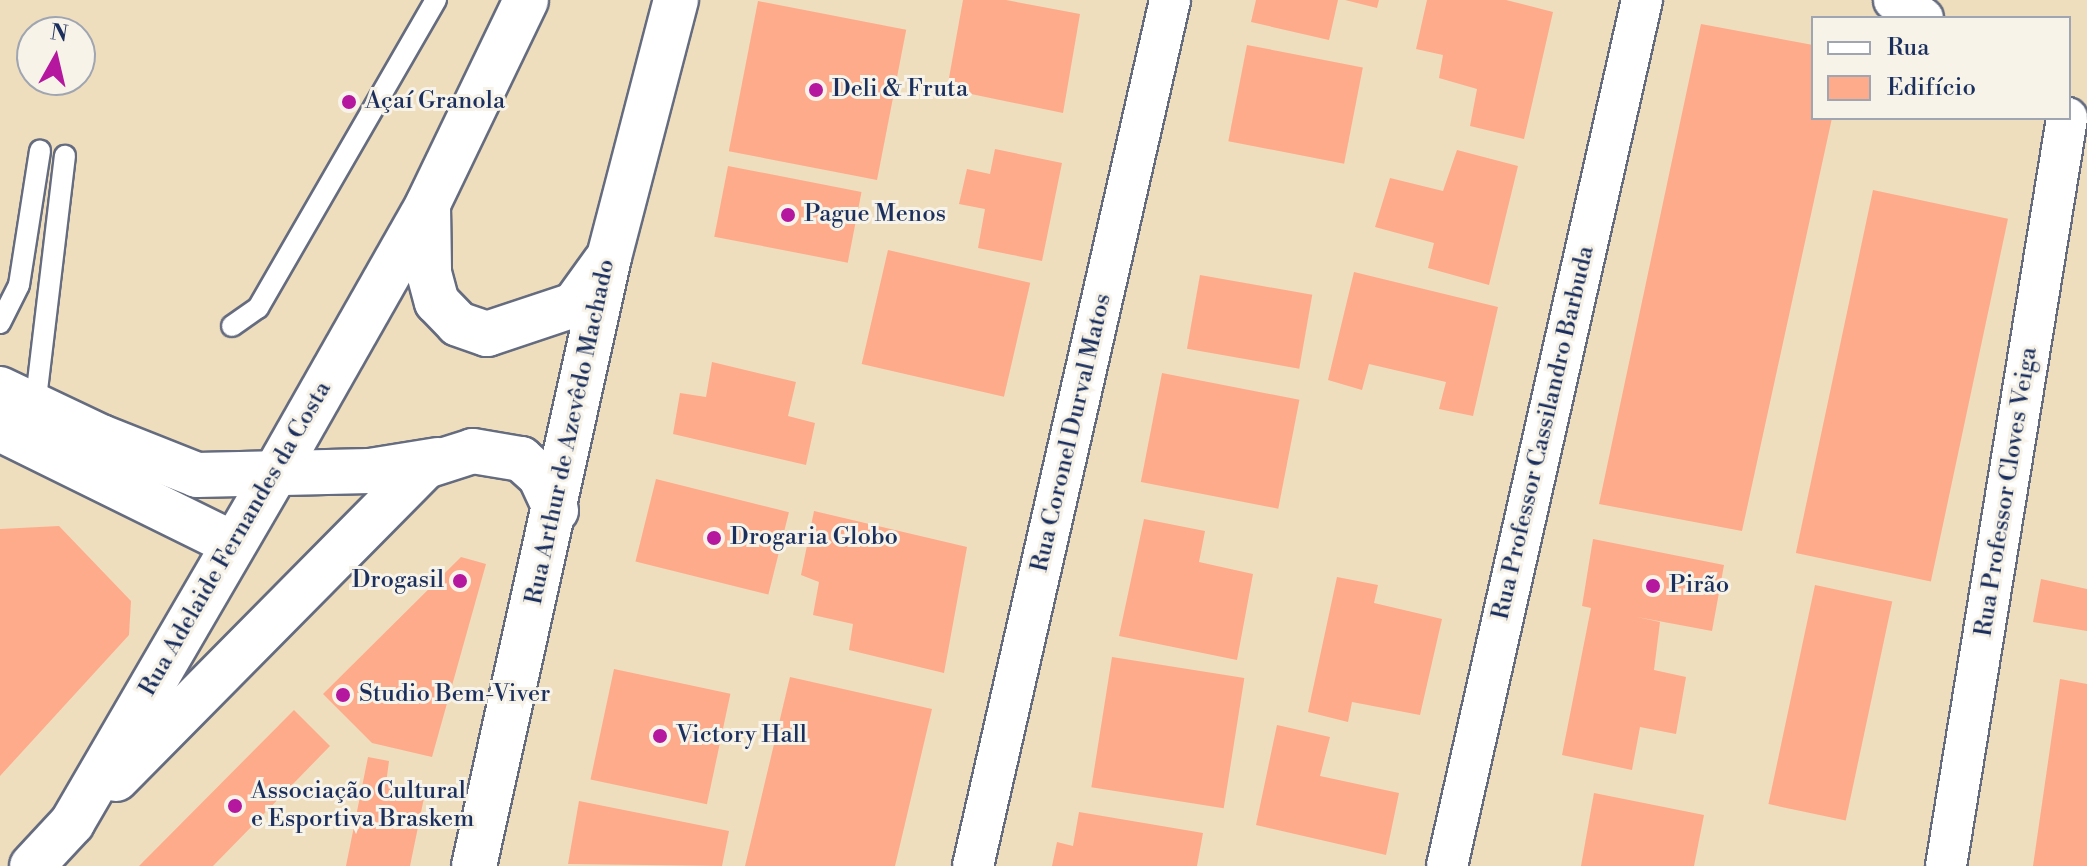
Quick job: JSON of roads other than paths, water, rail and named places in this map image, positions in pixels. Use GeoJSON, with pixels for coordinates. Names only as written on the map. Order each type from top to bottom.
{"type":"FeatureCollection","features":[{"type":"Feature","properties":{"kind":"street"},"geometry":{"type":"LineString","coordinates":[[526,0],[428,204],[429,273],[437,302],[458,324],[487,334],[574,305],[609,257]]}},
{"type":"Feature","properties":{"kind":"street","name":"Rua Arthur de Azevêdo Machado"},"geometry":{"type":"LineString","coordinates":[[474,866],[556,510],[609,257],[676,0]]}},
{"type":"Feature","properties":{"kind":"street","name":"Rua Coronel Durval Matos"},"geometry":{"type":"LineString","coordinates":[[973,866],[1170,0]]}},
{"type":"Feature","properties":{"kind":"street","name":"Rua Professor Cassilandro Barbuda"},"geometry":{"type":"LineString","coordinates":[[1447,866],[1642,0]]}},
{"type":"Feature","properties":{"kind":"street"},"geometry":{"type":"LineString","coordinates":[[1894,0],[1920,16]]}},
{"type":"Feature","properties":{"kind":"street"},"geometry":{"type":"LineString","coordinates":[[2071,109],[2087,122]]}},
{"type":"Feature","properties":{"kind":"street","name":"Rua Professor Cloves Veiga"},"geometry":{"type":"LineString","coordinates":[[1946,866],[2067,120]]}},
{"type":"Feature","properties":{"kind":"street","name":"Rua Adelaide Fernandes da Costa"},"geometry":{"type":"LineString","coordinates":[[32,866],[72,823],[428,204]]}},
{"type":"Feature","properties":{"kind":"street"},"geometry":{"type":"LineString","coordinates":[[12,408],[197,475],[235,478],[276,472],[370,471],[449,459]]}},
{"type":"Feature","properties":{"kind":"street"},"geometry":{"type":"LineString","coordinates":[[12,408],[232,543]]}},
{"type":"Feature","properties":{"kind":"street"},"geometry":{"type":"LineString","coordinates":[[72,823],[426,466],[473,451],[521,459],[540,476],[556,510]]}},
{"type":"Feature","properties":{"kind":"lane"},"geometry":{"type":"LineString","coordinates":[[232,326],[258,308],[436,0]]}},
{"type":"Feature","properties":{"kind":"lane"},"geometry":{"type":"LineString","coordinates":[[0,323],[19,285],[40,151]]}},
{"type":"Feature","properties":{"kind":"lane"},"geometry":{"type":"LineString","coordinates":[[12,408],[65,156]]}},
{"type":"Feature","properties":{"kind":"place","name":"Deli & Fruta"},"geometry":{"type":"Point","coordinates":[816,90]}},
{"type":"Feature","properties":{"kind":"place","name":"Açaí Granola"},"geometry":{"type":"Point","coordinates":[349,102]}},
{"type":"Feature","properties":{"kind":"place","name":"Pague Menos"},"geometry":{"type":"Point","coordinates":[788,215]}},
{"type":"Feature","properties":{"kind":"place","name":"Drogaria Globo"},"geometry":{"type":"Point","coordinates":[714,538]}},
{"type":"Feature","properties":{"kind":"place","name":"Drogasil"},"geometry":{"type":"Point","coordinates":[460,581]}},
{"type":"Feature","properties":{"kind":"place","name":"Pirão"},"geometry":{"type":"Point","coordinates":[1653,586]}},
{"type":"Feature","properties":{"kind":"place","name":"Studio Bem-Viver"},"geometry":{"type":"Point","coordinates":[343,695]}},
{"type":"Feature","properties":{"kind":"place","name":"Victory Hall"},"geometry":{"type":"Point","coordinates":[660,736]}},
{"type":"Feature","properties":{"kind":"place","name":"Associação Cultural e Esportiva Braskem"},"geometry":{"type":"Point","coordinates":[235,806]}}]}
